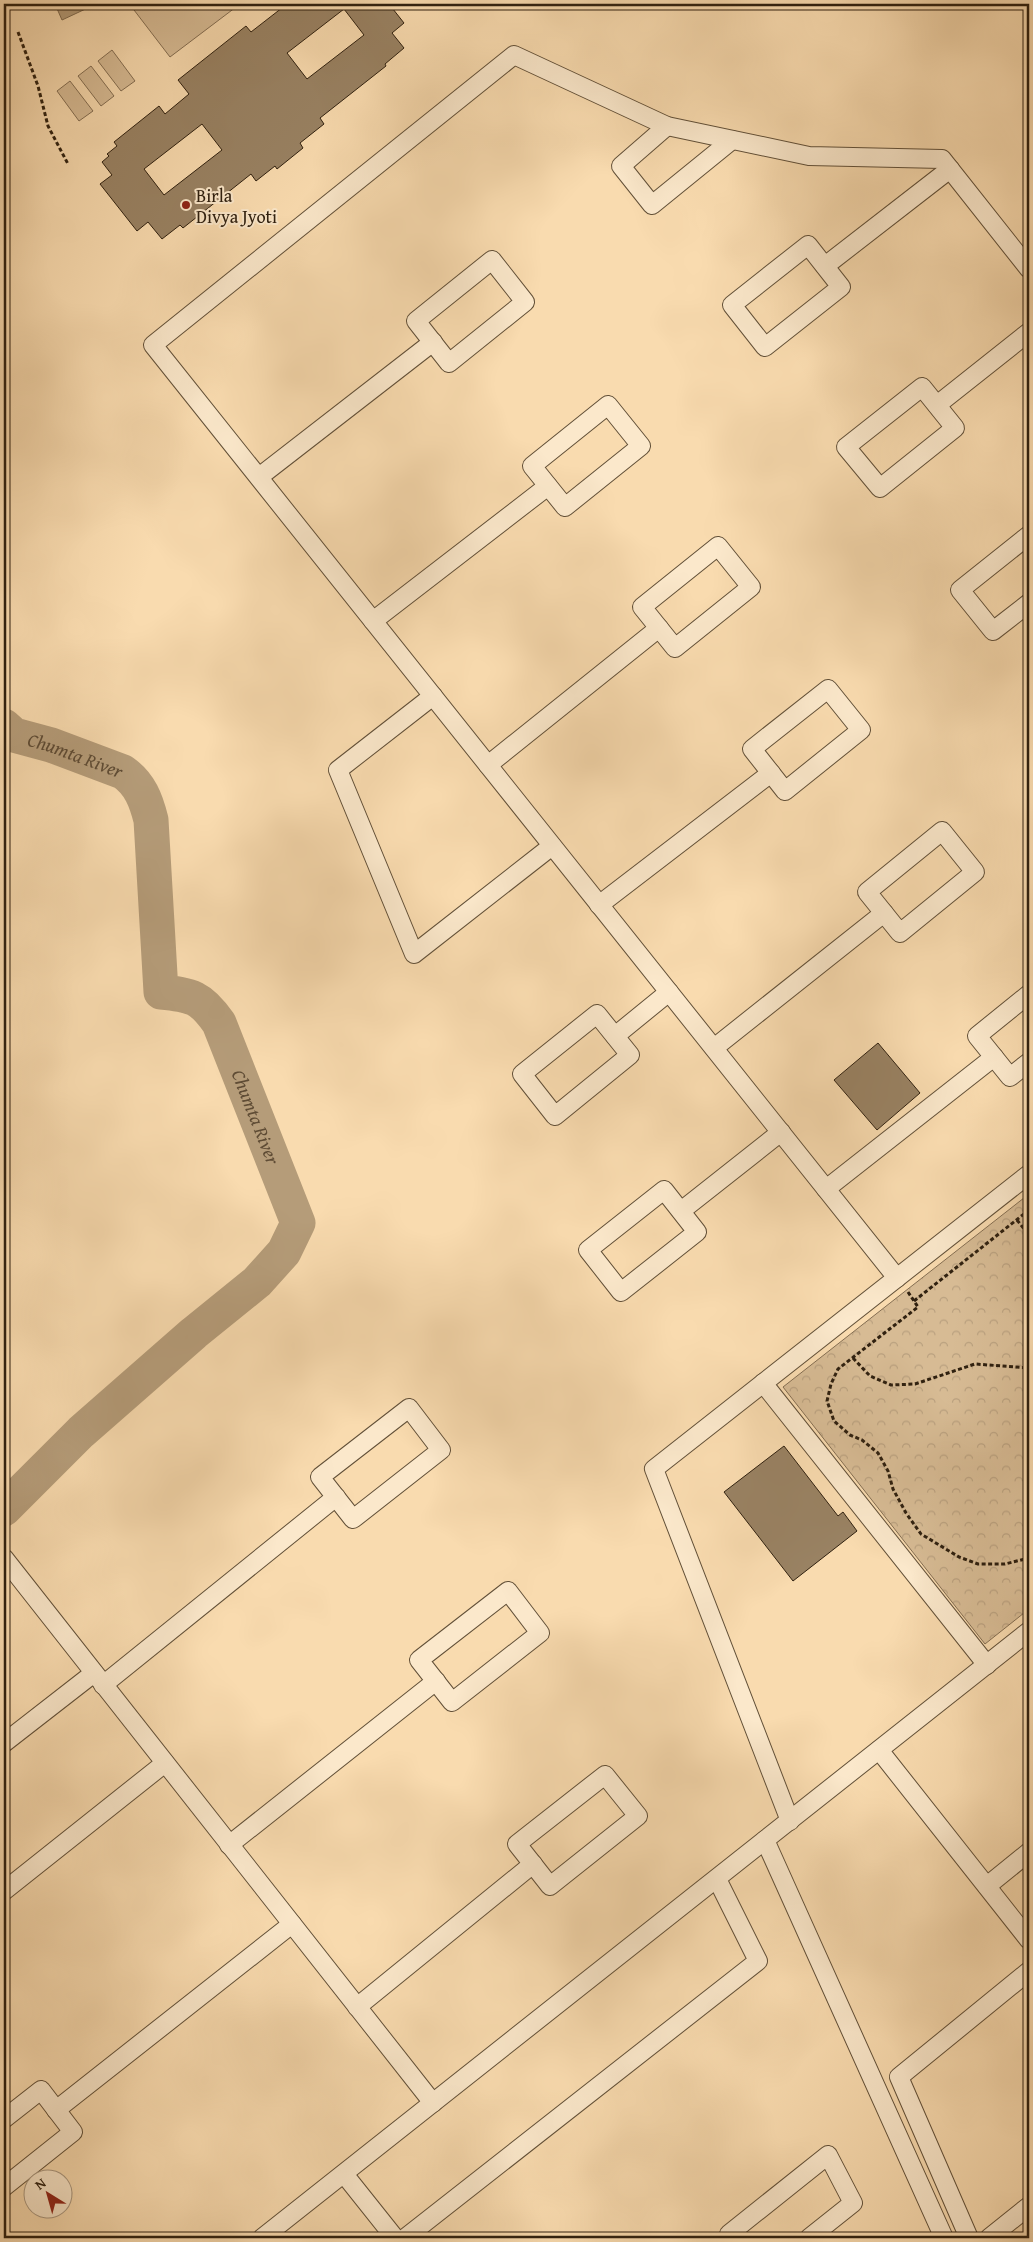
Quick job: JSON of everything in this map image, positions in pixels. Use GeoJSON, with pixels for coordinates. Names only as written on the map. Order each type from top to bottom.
{"type":"FeatureCollection","features":[{"type":"Feature","properties":{"kind":"street"},"geometry":{"type":"LineString","coordinates":[[897,1278],[153,345],[514,55],[667,126],[809,156],[942,159],[1023,249],[1029,269]]}},
{"type":"Feature","properties":{"kind":"street"},"geometry":{"type":"LineString","coordinates":[[667,126],[621,166],[652,205],[732,140]]}},
{"type":"Feature","properties":{"kind":"street"},"geometry":{"type":"LineString","coordinates":[[825,266],[950,169]]}},
{"type":"Feature","properties":{"kind":"street"},"geometry":{"type":"LineString","coordinates":[[808,245],[825,266],[841,286],[766,347],[732,305],[808,245]]}},
{"type":"Feature","properties":{"kind":"street"},"geometry":{"type":"LineString","coordinates":[[492,260],[525,302],[449,362],[433,342],[416,321],[492,260]]}},
{"type":"Feature","properties":{"kind":"street"},"geometry":{"type":"LineString","coordinates":[[938,406],[1029,332]]}},
{"type":"Feature","properties":{"kind":"street"},"geometry":{"type":"LineString","coordinates":[[259,477],[433,342]]}},
{"type":"Feature","properties":{"kind":"street"},"geometry":{"type":"LineString","coordinates":[[922,386],[938,406],[955,428],[880,488],[846,447],[922,386]]}},
{"type":"Feature","properties":{"kind":"street"},"geometry":{"type":"LineString","coordinates":[[608,405],[641,446],[565,507],[548,486],[532,466],[608,405]]}},
{"type":"Feature","properties":{"kind":"street"},"geometry":{"type":"LineString","coordinates":[[373,621],[548,486]]}},
{"type":"Feature","properties":{"kind":"street"},"geometry":{"type":"LineString","coordinates":[[1029,535],[960,590],[993,631],[1029,603]]}},
{"type":"Feature","properties":{"kind":"street"},"geometry":{"type":"LineString","coordinates":[[718,546],[751,587],[675,648],[659,628],[642,607],[718,546]]}},
{"type":"Feature","properties":{"kind":"street"},"geometry":{"type":"LineString","coordinates":[[488,765],[659,628]]}},
{"type":"Feature","properties":{"kind":"street"},"geometry":{"type":"LineString","coordinates":[[828,689],[861,730],[785,791],[771,773],[752,749],[828,689]]}},
{"type":"Feature","properties":{"kind":"street"},"geometry":{"type":"LineString","coordinates":[[433,696],[338,770],[414,954],[552,846]]}},
{"type":"Feature","properties":{"kind":"street"},"geometry":{"type":"LineString","coordinates":[[600,905],[771,773]]}},
{"type":"Feature","properties":{"kind":"street"},"geometry":{"type":"LineString","coordinates":[[942,831],[976,872],[900,933],[884,913],[866,892],[942,831]]}},
{"type":"Feature","properties":{"kind":"street"},"geometry":{"type":"LineString","coordinates":[[714,1048],[884,913]]}},
{"type":"Feature","properties":{"kind":"street"},"geometry":{"type":"LineString","coordinates":[[615,1036],[670,992]]}},
{"type":"Feature","properties":{"kind":"street"},"geometry":{"type":"LineString","coordinates":[[1029,994],[977,1036],[1010,1077],[1029,1062]]}},
{"type":"Feature","properties":{"kind":"street"},"geometry":{"type":"LineString","coordinates":[[597,1014],[615,1036],[630,1055],[555,1116],[522,1074],[597,1014]]}},
{"type":"Feature","properties":{"kind":"street"},"geometry":{"type":"LineString","coordinates":[[826,1189],[994,1057]]}},
{"type":"Feature","properties":{"kind":"street"},"geometry":{"type":"LineString","coordinates":[[681,1211],[781,1132]]}},
{"type":"Feature","properties":{"kind":"street"},"geometry":{"type":"LineString","coordinates":[[790,1821],[654,1469],[1029,1174]]}},
{"type":"Feature","properties":{"kind":"street"},"geometry":{"type":"LineString","coordinates":[[664,1190],[681,1211],[697,1232],[621,1292],[588,1250],[664,1190]]}},
{"type":"Feature","properties":{"kind":"street"},"geometry":{"type":"LineString","coordinates":[[763,1383],[987,1665]]}},
{"type":"Feature","properties":{"kind":"street"},"geometry":{"type":"LineString","coordinates":[[409,1408],[441,1450],[353,1519],[336,1497],[320,1477],[409,1408]]}},
{"type":"Feature","properties":{"kind":"street"},"geometry":{"type":"LineString","coordinates":[[4,1743],[98,1679],[336,1497]]}},
{"type":"Feature","properties":{"kind":"street"},"geometry":{"type":"LineString","coordinates":[[4,1558],[433,2103]]}},
{"type":"Feature","properties":{"kind":"street"},"geometry":{"type":"LineString","coordinates":[[508,1591],[540,1633],[452,1702],[436,1681],[419,1660],[508,1591]]}},
{"type":"Feature","properties":{"kind":"street"},"geometry":{"type":"LineString","coordinates":[[262,2238],[1029,1631]]}},
{"type":"Feature","properties":{"kind":"street"},"geometry":{"type":"LineString","coordinates":[[229,1845],[436,1681]]}},
{"type":"Feature","properties":{"kind":"street"},"geometry":{"type":"LineString","coordinates":[[880,1750],[1029,1940]]}},
{"type":"Feature","properties":{"kind":"street"},"geometry":{"type":"LineString","coordinates":[[4,1891],[165,1763]]}},
{"type":"Feature","properties":{"kind":"street"},"geometry":{"type":"LineString","coordinates":[[605,1775],[638,1816],[550,1886],[533,1864],[517,1844],[605,1775]]}},
{"type":"Feature","properties":{"kind":"street"},"geometry":{"type":"LineString","coordinates":[[765,1840],[944,2238]]}},
{"type":"Feature","properties":{"kind":"street"},"geometry":{"type":"LineString","coordinates":[[987,1886],[1029,1852]]}},
{"type":"Feature","properties":{"kind":"street"},"geometry":{"type":"LineString","coordinates":[[357,2007],[533,1864]]}},
{"type":"Feature","properties":{"kind":"street"},"geometry":{"type":"LineString","coordinates":[[405,2238],[758,1961],[716,1879]]}},
{"type":"Feature","properties":{"kind":"street"},"geometry":{"type":"LineString","coordinates":[[56,2110],[292,1924]]}},
{"type":"Feature","properties":{"kind":"street"},"geometry":{"type":"LineString","coordinates":[[970,2238],[899,2077],[1029,1971]]}},
{"type":"Feature","properties":{"kind":"street"},"geometry":{"type":"LineString","coordinates":[[4,2119],[41,2090],[74,2132],[4,2186]]}},
{"type":"Feature","properties":{"kind":"street"},"geometry":{"type":"LineString","coordinates":[[732,2238],[729,2234],[828,2155],[853,2203],[809,2238]]}},
{"type":"Feature","properties":{"kind":"street"},"geometry":{"type":"LineString","coordinates":[[344,2174],[395,2238]]}},
{"type":"Feature","properties":{"kind":"street"},"geometry":{"type":"LineString","coordinates":[[990,2238],[1029,2206]]}},
{"type":"Feature","properties":{"kind":"path"},"geometry":{"type":"LineString","coordinates":[[18,32],[38,86],[48,126],[68,164]]}},
{"type":"Feature","properties":{"kind":"path"},"geometry":{"type":"LineString","coordinates":[[914,1301],[1029,1210]]}},
{"type":"Feature","properties":{"kind":"path"},"geometry":{"type":"LineString","coordinates":[[1017,1220],[1029,1236]]}},
{"type":"Feature","properties":{"kind":"path"},"geometry":{"type":"LineString","coordinates":[[918,1307],[838,1369],[831,1384],[827,1401],[834,1421],[850,1435],[862,1440],[878,1453],[888,1471],[893,1489],[906,1513],[921,1534],[952,1554],[978,1564],[1005,1564],[1029,1558]]}},
{"type":"Feature","properties":{"kind":"path"},"geometry":{"type":"LineString","coordinates":[[853,1358],[870,1376],[891,1385],[915,1384],[975,1364],[1029,1368]]}},
{"type":"Feature","properties":{"kind":"green space"},"geometry":{"type":"Polygon","coordinates":[[[143,4],[240,4],[170,57],[134,10],[143,4]]]}},
{"type":"Feature","properties":{"kind":"green space"},"geometry":{"type":"Polygon","coordinates":[[[112,50],[135,81],[121,91],[98,61],[112,50]]]}},
{"type":"Feature","properties":{"kind":"green space"},"geometry":{"type":"Polygon","coordinates":[[[91,66],[114,96],[101,106],[78,76],[91,66]]]}},
{"type":"Feature","properties":{"kind":"green space"},"geometry":{"type":"Polygon","coordinates":[[[70,81],[93,111],[79,121],[57,91],[70,81]]]}},
{"type":"Feature","properties":{"kind":"green space"},"geometry":{"type":"Polygon","coordinates":[[[1029,1194],[1029,1609],[985,1644],[783,1387],[1029,1194]]]}},
{"type":"Feature","properties":{"kind":"shaded area"},"geometry":{"type":"Polygon","coordinates":[[[55,4],[93,4],[94,5],[62,20],[55,4]]]}},
{"type":"Feature","properties":{"kind":"building"},"geometry":{"type":"Polygon","coordinates":[[[287,4],[389,4],[404,23],[392,33],[404,48],[385,64],[386,66],[320,118],[324,124],[300,143],[303,148],[277,169],[275,166],[256,181],[251,174],[183,228],[180,225],[162,239],[148,222],[137,231],[100,184],[112,175],[102,162],[109,156],[107,154],[117,146],[114,142],[159,106],[165,114],[189,94],[178,80],[246,26],[251,32],[287,4]],[[344,9],[287,53],[307,79],[364,35],[344,9]],[[202,124],[144,169],[164,195],[222,150],[202,124]]]}},
{"type":"Feature","properties":{"kind":"building"},"geometry":{"type":"Polygon","coordinates":[[[878,1043],[920,1093],[877,1130],[834,1080],[878,1043]]]}},
{"type":"Feature","properties":{"kind":"building"},"geometry":{"type":"Polygon","coordinates":[[[784,1446],[838,1516],[843,1512],[857,1531],[793,1581],[724,1492],[784,1446]]]}},
{"type":"Feature","properties":{"kind":"waterway","name":"Chumta River"},"geometry":{"type":"LineString","coordinates":[[4,726],[14,735],[51,745],[123,772],[142,793],[151,820],[161,992],[181,994],[195,999],[207,1008],[219,1023],[298,1223],[284,1252],[257,1282],[194,1333],[81,1432],[4,1509]]}},
{"type":"Feature","properties":{"kind":"place","name":"Birla Divya Jyoti"},"geometry":{"type":"Point","coordinates":[186,205]}}]}
